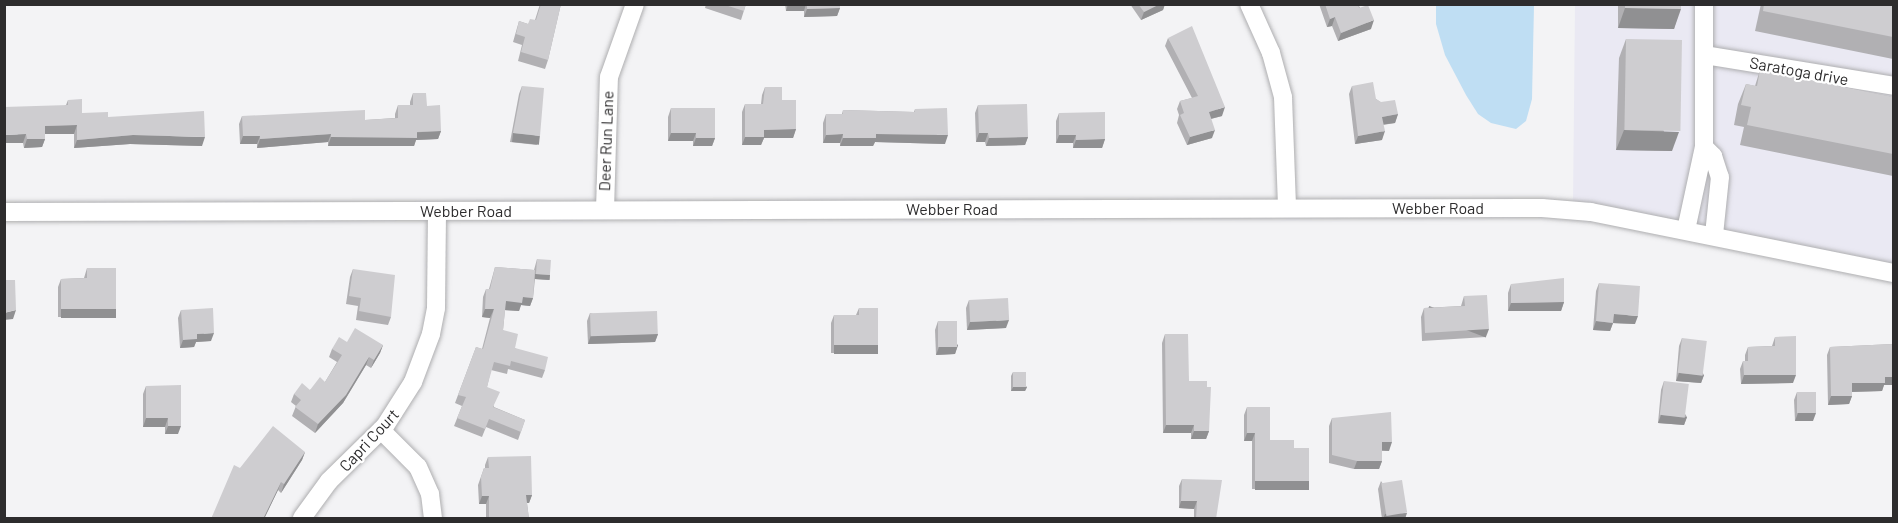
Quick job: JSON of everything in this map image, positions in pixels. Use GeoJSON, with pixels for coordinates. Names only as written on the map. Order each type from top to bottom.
{"type":"FeatureCollection","features":[{"type":"Feature","properties":{"kind":"street","name":"Deer Run Lane"},"geometry":{"type":"LineString","coordinates":[[605,210],[609,77],[635,4]]}},
{"type":"Feature","properties":{"kind":"street"},"geometry":{"type":"LineString","coordinates":[[1249,4],[1271,53],[1283,97],[1287,208]]}},
{"type":"Feature","properties":{"kind":"street"},"geometry":{"type":"LineString","coordinates":[[1686,230],[1704,147],[1704,4]]}},
{"type":"Feature","properties":{"kind":"street","name":"Saratoga drive"},"geometry":{"type":"LineString","coordinates":[[1705,55],[1893,86]]}},
{"type":"Feature","properties":{"kind":"street"},"geometry":{"type":"LineString","coordinates":[[1704,147],[1713,156],[1720,177],[1714,235]]}},
{"type":"Feature","properties":{"kind":"street","name":"Webber Road"},"geometry":{"type":"LineString","coordinates":[[4,212],[1542,208],[1591,212],[1714,235],[1893,273]]}},
{"type":"Feature","properties":{"kind":"street","name":"Capri Court"},"geometry":{"type":"LineString","coordinates":[[302,519],[329,481],[381,430],[413,382],[431,334],[438,283],[437,212]]}},
{"type":"Feature","properties":{"kind":"street"},"geometry":{"type":"LineString","coordinates":[[381,430],[418,467],[430,494],[433,519]]}},
{"type":"Feature","properties":{"kind":"shaded area"},"geometry":{"type":"Polygon","coordinates":[[[1575,5],[1893,5],[1893,265],[1573,204],[1575,5]]]}},
{"type":"Feature","properties":{"kind":"water"},"geometry":{"type":"Polygon","coordinates":[[[1436,5],[1534,5],[1532,99],[1526,121],[1516,129],[1491,123],[1478,114],[1445,55],[1436,24],[1436,5]]]}},
{"type":"Feature","properties":{"kind":"building"},"geometry":{"type":"Polygon","coordinates":[[[541,4],[561,4],[548,60],[521,52],[525,37],[516,34],[519,21],[528,24],[530,19],[536,20],[541,4]]]}},
{"type":"Feature","properties":{"kind":"building"},"geometry":{"type":"Polygon","coordinates":[[[722,4],[746,4],[744,11],[722,4]]]}},
{"type":"Feature","properties":{"kind":"building"},"geometry":{"type":"Polygon","coordinates":[[[807,4],[840,4],[840,8],[807,9],[807,4]]]}},
{"type":"Feature","properties":{"kind":"building"},"geometry":{"type":"Polygon","coordinates":[[[1138,4],[1160,4],[1144,12],[1138,4]]]}},
{"type":"Feature","properties":{"kind":"building"},"geometry":{"type":"Polygon","coordinates":[[[1325,4],[1358,4],[1359,8],[1368,5],[1374,20],[1341,33],[1335,17],[1330,19],[1325,4]]]}},
{"type":"Feature","properties":{"kind":"building"},"geometry":{"type":"Polygon","coordinates":[[[1625,4],[1681,4],[1681,9],[1625,8],[1625,4]]]}},
{"type":"Feature","properties":{"kind":"building"},"geometry":{"type":"Polygon","coordinates":[[[1764,4],[1893,4],[1893,37],[1763,11],[1764,4]]]}},
{"type":"Feature","properties":{"kind":"building"},"geometry":{"type":"Polygon","coordinates":[[[1192,26],[1225,107],[1209,112],[1215,130],[1190,137],[1180,115],[1184,113],[1180,101],[1198,96],[1168,38],[1192,26]]]}},
{"type":"Feature","properties":{"kind":"building"},"geometry":{"type":"Polygon","coordinates":[[[1626,39],[1682,40],[1680,131],[1624,130],[1626,39]]]}},
{"type":"Feature","properties":{"kind":"building"},"geometry":{"type":"Polygon","coordinates":[[[1760,70],[1893,97],[1893,154],[1747,125],[1751,107],[1741,105],[1746,84],[1757,86],[1760,70]]]}},
{"type":"Feature","properties":{"kind":"building"},"geometry":{"type":"Polygon","coordinates":[[[1373,82],[1376,99],[1381,102],[1395,100],[1398,114],[1382,117],[1385,131],[1358,136],[1352,86],[1373,82]]]}},
{"type":"Feature","properties":{"kind":"building"},"geometry":{"type":"Polygon","coordinates":[[[522,86],[544,88],[540,136],[513,133],[522,86]]]}},
{"type":"Feature","properties":{"kind":"building"},"geometry":{"type":"Polygon","coordinates":[[[765,87],[782,87],[782,100],[796,100],[796,129],[764,130],[764,137],[745,137],[745,104],[763,104],[765,87]]]}},
{"type":"Feature","properties":{"kind":"building"},"geometry":{"type":"Polygon","coordinates":[[[413,93],[426,93],[427,106],[440,105],[441,131],[417,132],[417,138],[331,137],[331,134],[260,139],[260,136],[243,136],[242,116],[365,110],[365,120],[398,118],[398,105],[413,105],[413,93]]]}},
{"type":"Feature","properties":{"kind":"building"},"geometry":{"type":"Polygon","coordinates":[[[82,99],[82,113],[108,112],[108,117],[204,111],[205,137],[133,135],[77,140],[77,125],[45,126],[45,139],[27,139],[26,134],[4,135],[4,107],[68,105],[68,100],[82,99]]]}},
{"type":"Feature","properties":{"kind":"building"},"geometry":{"type":"Polygon","coordinates":[[[1027,104],[1028,137],[989,138],[988,133],[979,133],[978,105],[1027,104]]]}},
{"type":"Feature","properties":{"kind":"building"},"geometry":{"type":"Polygon","coordinates":[[[671,108],[715,108],[715,138],[696,138],[696,133],[671,133],[671,108]]]}},
{"type":"Feature","properties":{"kind":"building"},"geometry":{"type":"Polygon","coordinates":[[[947,108],[948,135],[876,134],[876,138],[843,138],[843,134],[826,135],[826,114],[843,114],[843,110],[915,112],[915,109],[947,108]]]}},
{"type":"Feature","properties":{"kind":"building"},"geometry":{"type":"Polygon","coordinates":[[[1105,112],[1105,139],[1076,140],[1076,135],[1059,135],[1059,113],[1105,112]]]}},
{"type":"Feature","properties":{"kind":"building"},"geometry":{"type":"Polygon","coordinates":[[[537,259],[551,260],[550,275],[536,274],[537,259]]]}},
{"type":"Feature","properties":{"kind":"building"},"geometry":{"type":"Polygon","coordinates":[[[495,267],[535,270],[533,298],[523,297],[522,303],[506,301],[503,330],[518,334],[515,348],[548,357],[545,370],[511,361],[510,366],[494,362],[487,387],[500,392],[493,407],[525,420],[521,432],[489,419],[485,429],[457,418],[466,397],[458,395],[476,347],[483,349],[494,309],[485,309],[486,289],[490,289],[495,267]]]}},
{"type":"Feature","properties":{"kind":"building"},"geometry":{"type":"Polygon","coordinates":[[[87,268],[116,268],[116,309],[61,309],[61,279],[87,278],[87,268]]]}},
{"type":"Feature","properties":{"kind":"building"},"geometry":{"type":"Polygon","coordinates":[[[353,269],[395,275],[391,317],[359,311],[361,298],[349,296],[353,269]]]}},
{"type":"Feature","properties":{"kind":"building"},"geometry":{"type":"Polygon","coordinates":[[[1564,278],[1564,302],[1511,303],[1511,284],[1564,278]]]}},
{"type":"Feature","properties":{"kind":"building"},"geometry":{"type":"Polygon","coordinates":[[[4,280],[15,280],[16,310],[4,313],[4,280]]]}},
{"type":"Feature","properties":{"kind":"building"},"geometry":{"type":"Polygon","coordinates":[[[1599,283],[1640,286],[1638,316],[1614,314],[1613,323],[1596,321],[1599,283]]]}},
{"type":"Feature","properties":{"kind":"building"},"geometry":{"type":"Polygon","coordinates":[[[1487,295],[1489,329],[1425,333],[1424,308],[1465,306],[1464,296],[1487,295]]]}},
{"type":"Feature","properties":{"kind":"building"},"geometry":{"type":"Polygon","coordinates":[[[1008,298],[1009,320],[970,322],[969,300],[1008,298]]]}},
{"type":"Feature","properties":{"kind":"building"},"geometry":{"type":"Polygon","coordinates":[[[213,308],[214,333],[197,334],[197,339],[183,340],[181,310],[213,308]]]}},
{"type":"Feature","properties":{"kind":"building"},"geometry":{"type":"Polygon","coordinates":[[[859,308],[878,308],[878,345],[834,345],[834,315],[859,315],[859,308]]]}},
{"type":"Feature","properties":{"kind":"building"},"geometry":{"type":"Polygon","coordinates":[[[657,311],[658,334],[591,336],[590,313],[657,311]]]}},
{"type":"Feature","properties":{"kind":"building"},"geometry":{"type":"Polygon","coordinates":[[[938,321],[957,321],[957,347],[938,347],[938,321]]]}},
{"type":"Feature","properties":{"kind":"building"},"geometry":{"type":"Polygon","coordinates":[[[355,328],[383,345],[374,360],[369,357],[346,395],[318,424],[295,407],[301,400],[294,394],[302,383],[310,390],[320,377],[325,382],[342,355],[332,349],[339,337],[347,342],[355,328]]]}},
{"type":"Feature","properties":{"kind":"building"},"geometry":{"type":"Polygon","coordinates":[[[1165,334],[1188,334],[1189,381],[1207,381],[1207,387],[1211,387],[1209,431],[1194,431],[1194,425],[1166,425],[1165,334]]]}},
{"type":"Feature","properties":{"kind":"building"},"geometry":{"type":"Polygon","coordinates":[[[1796,336],[1796,375],[1744,375],[1743,361],[1748,361],[1748,347],[1775,346],[1775,337],[1796,336]]]}},
{"type":"Feature","properties":{"kind":"building"},"geometry":{"type":"Polygon","coordinates":[[[1682,338],[1707,341],[1703,376],[1678,373],[1682,338]]]}},
{"type":"Feature","properties":{"kind":"building"},"geometry":{"type":"Polygon","coordinates":[[[1893,344],[1893,377],[1885,377],[1885,383],[1852,383],[1852,396],[1831,396],[1830,347],[1893,344]]]}},
{"type":"Feature","properties":{"kind":"building"},"geometry":{"type":"Polygon","coordinates":[[[1013,372],[1026,372],[1026,387],[1013,387],[1013,372]]]}},
{"type":"Feature","properties":{"kind":"building"},"geometry":{"type":"Polygon","coordinates":[[[1664,381],[1689,384],[1685,418],[1660,415],[1664,381]]]}},
{"type":"Feature","properties":{"kind":"building"},"geometry":{"type":"Polygon","coordinates":[[[181,385],[181,426],[168,426],[168,418],[146,418],[146,386],[181,385]]]}},
{"type":"Feature","properties":{"kind":"building"},"geometry":{"type":"Polygon","coordinates":[[[1797,392],[1816,392],[1816,413],[1797,413],[1797,392]]]}},
{"type":"Feature","properties":{"kind":"building"},"geometry":{"type":"Polygon","coordinates":[[[1247,407],[1270,407],[1270,440],[1294,440],[1294,448],[1309,448],[1309,481],[1255,481],[1255,433],[1247,433],[1247,407]]]}},
{"type":"Feature","properties":{"kind":"building"},"geometry":{"type":"Polygon","coordinates":[[[1391,412],[1392,442],[1382,442],[1382,461],[1357,461],[1332,455],[1332,418],[1391,412]]]}},
{"type":"Feature","properties":{"kind":"building"},"geometry":{"type":"Polygon","coordinates":[[[273,426],[305,452],[284,484],[281,482],[263,519],[211,519],[234,465],[240,468],[273,426]]]}},
{"type":"Feature","properties":{"kind":"building"},"geometry":{"type":"Polygon","coordinates":[[[531,456],[532,495],[526,495],[529,519],[489,519],[489,496],[482,496],[481,477],[484,468],[489,468],[488,457],[531,456]]]}},
{"type":"Feature","properties":{"kind":"building"},"geometry":{"type":"Polygon","coordinates":[[[1182,479],[1222,480],[1216,519],[1196,519],[1197,501],[1181,501],[1182,479]]]}},
{"type":"Feature","properties":{"kind":"building"},"geometry":{"type":"Polygon","coordinates":[[[1402,480],[1407,513],[1386,516],[1381,483],[1402,480]]]}}]}
